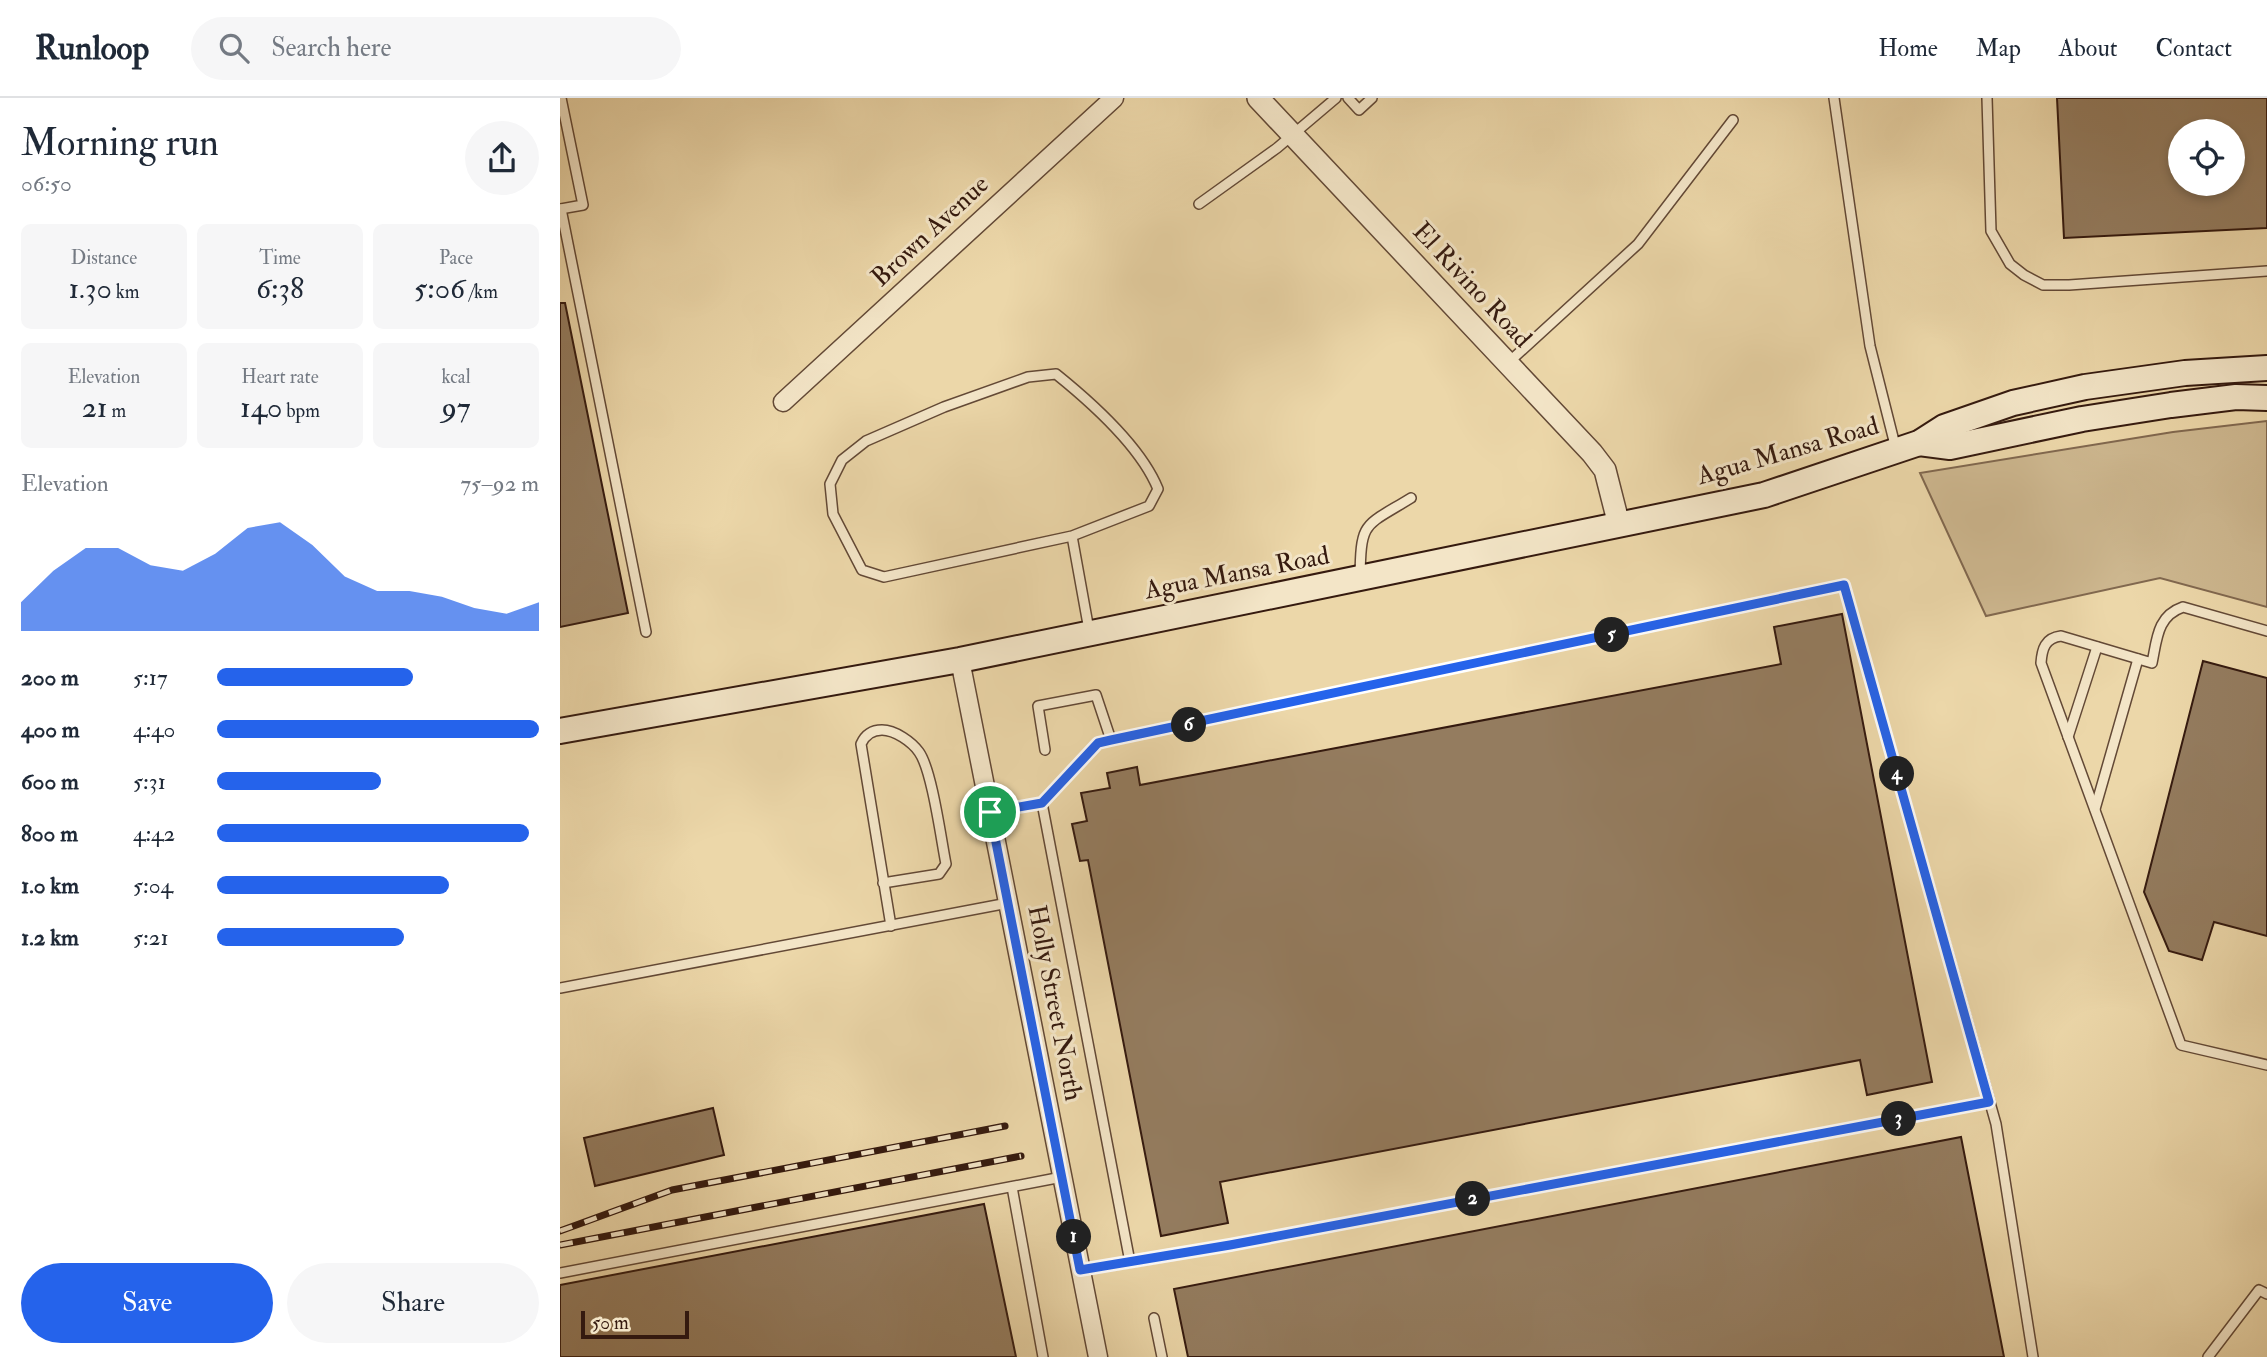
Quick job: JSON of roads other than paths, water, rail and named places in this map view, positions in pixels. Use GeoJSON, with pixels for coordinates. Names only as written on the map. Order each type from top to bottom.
{"type":"FeatureCollection","features":[{"type":"Feature","properties":{"kind":"main road","name":"Agua Mansa Road"},"geometry":{"type":"LineString","coordinates":[[560,731],[960,660],[1764,495],[1908,447],[1944,427],[2012,402],[2085,387],[2185,373],[2267,368]]}},
{"type":"Feature","properties":{"kind":"main road","name":"Agua Mansa Road"},"geometry":{"type":"LineString","coordinates":[[1908,447],[1950,447],[2082,419],[2171,405],[2236,397],[2267,398]]}},
{"type":"Feature","properties":{"kind":"street","name":"Brown Avenue"},"geometry":{"type":"LineString","coordinates":[[783,402],[1114,98]]}},
{"type":"Feature","properties":{"kind":"street","name":"El Rivino Road"},"geometry":{"type":"LineString","coordinates":[[1258,98],[1592,453],[1605,470],[1619,525]]}},
{"type":"Feature","properties":{"kind":"street","name":"Holly Street North"},"geometry":{"type":"LineString","coordinates":[[960,660],[1098,1357]]}},
{"type":"Feature","properties":{"kind":"lane"},"geometry":{"type":"LineString","coordinates":[[561,98],[583,205],[560,209],[646,632]]}},
{"type":"Feature","properties":{"kind":"lane"},"geometry":{"type":"LineString","coordinates":[[1199,204],[1277,148],[1336,98]]}},
{"type":"Feature","properties":{"kind":"lane"},"geometry":{"type":"LineString","coordinates":[[1348,98],[1359,110],[1372,98]]}},
{"type":"Feature","properties":{"kind":"lane"},"geometry":{"type":"LineString","coordinates":[[1834,98],[1870,346],[1908,447]]}},
{"type":"Feature","properties":{"kind":"lane"},"geometry":{"type":"LineString","coordinates":[[1987,98],[1991,231],[2010,264],[2025,275],[2043,285],[2069,285],[2267,271]]}},
{"type":"Feature","properties":{"kind":"lane"},"geometry":{"type":"LineString","coordinates":[[1508,363],[1638,244],[1733,120]]}},
{"type":"Feature","properties":{"kind":"lane"},"geometry":{"type":"LineString","coordinates":[[1056,374],[1084,397],[1111,425],[1152,473],[1158,489],[1150,506],[1072,536],[884,577],[862,570],[833,514],[830,484],[842,460],[866,441],[944,407],[1028,377],[1056,374]]}},
{"type":"Feature","properties":{"kind":"lane"},"geometry":{"type":"LineString","coordinates":[[1360,579],[1362,539],[1368,525],[1411,498]]}},
{"type":"Feature","properties":{"kind":"lane"},"geometry":{"type":"LineString","coordinates":[[1072,536],[1089,632]]}},
{"type":"Feature","properties":{"kind":"lane"},"geometry":{"type":"LineString","coordinates":[[990,812],[1042,803],[1098,743],[1844,585],[1996,1124],[2034,1357]]}},
{"type":"Feature","properties":{"kind":"lane"},"geometry":{"type":"LineString","coordinates":[[2267,632],[2183,607],[2171,611],[2163,620],[2152,663],[2061,636],[2052,637],[2042,649],[2040,663],[2181,1045],[2267,1065]]}},
{"type":"Feature","properties":{"kind":"lane"},"geometry":{"type":"LineString","coordinates":[[2068,737],[2097,647]]}},
{"type":"Feature","properties":{"kind":"lane"},"geometry":{"type":"LineString","coordinates":[[2095,809],[2138,659]]}},
{"type":"Feature","properties":{"kind":"lane"},"geometry":{"type":"LineString","coordinates":[[1045,750],[1038,706],[1096,695],[1111,740]]}},
{"type":"Feature","properties":{"kind":"lane"},"geometry":{"type":"LineString","coordinates":[[883,883],[939,874],[946,864],[927,768],[919,751],[896,734],[879,730],[869,733],[860,744],[883,883],[891,926]]}},
{"type":"Feature","properties":{"kind":"lane"},"geometry":{"type":"LineString","coordinates":[[1042,803],[1130,1262]]}},
{"type":"Feature","properties":{"kind":"lane"},"geometry":{"type":"LineString","coordinates":[[560,988],[1008,903]]}},
{"type":"Feature","properties":{"kind":"lane"},"geometry":{"type":"LineString","coordinates":[[1080,1270],[1230,1245],[1989,1102]]}},
{"type":"Feature","properties":{"kind":"lane"},"geometry":{"type":"LineString","coordinates":[[560,1273],[1062,1177]]}},
{"type":"Feature","properties":{"kind":"lane"},"geometry":{"type":"LineString","coordinates":[[1012,1187],[1043,1357]]}},
{"type":"Feature","properties":{"kind":"lane"},"geometry":{"type":"LineString","coordinates":[[2208,1357],[2259,1290],[2267,1294]]}},
{"type":"Feature","properties":{"kind":"lane"},"geometry":{"type":"LineString","coordinates":[[1154,1318],[1163,1357]]}},
{"type":"Feature","properties":{"kind":"railway"},"geometry":{"type":"LineString","coordinates":[[560,1231],[672,1190],[1005,1126]]}},
{"type":"Feature","properties":{"kind":"railway"},"geometry":{"type":"LineString","coordinates":[[560,1245],[1021,1156]]}}]}
